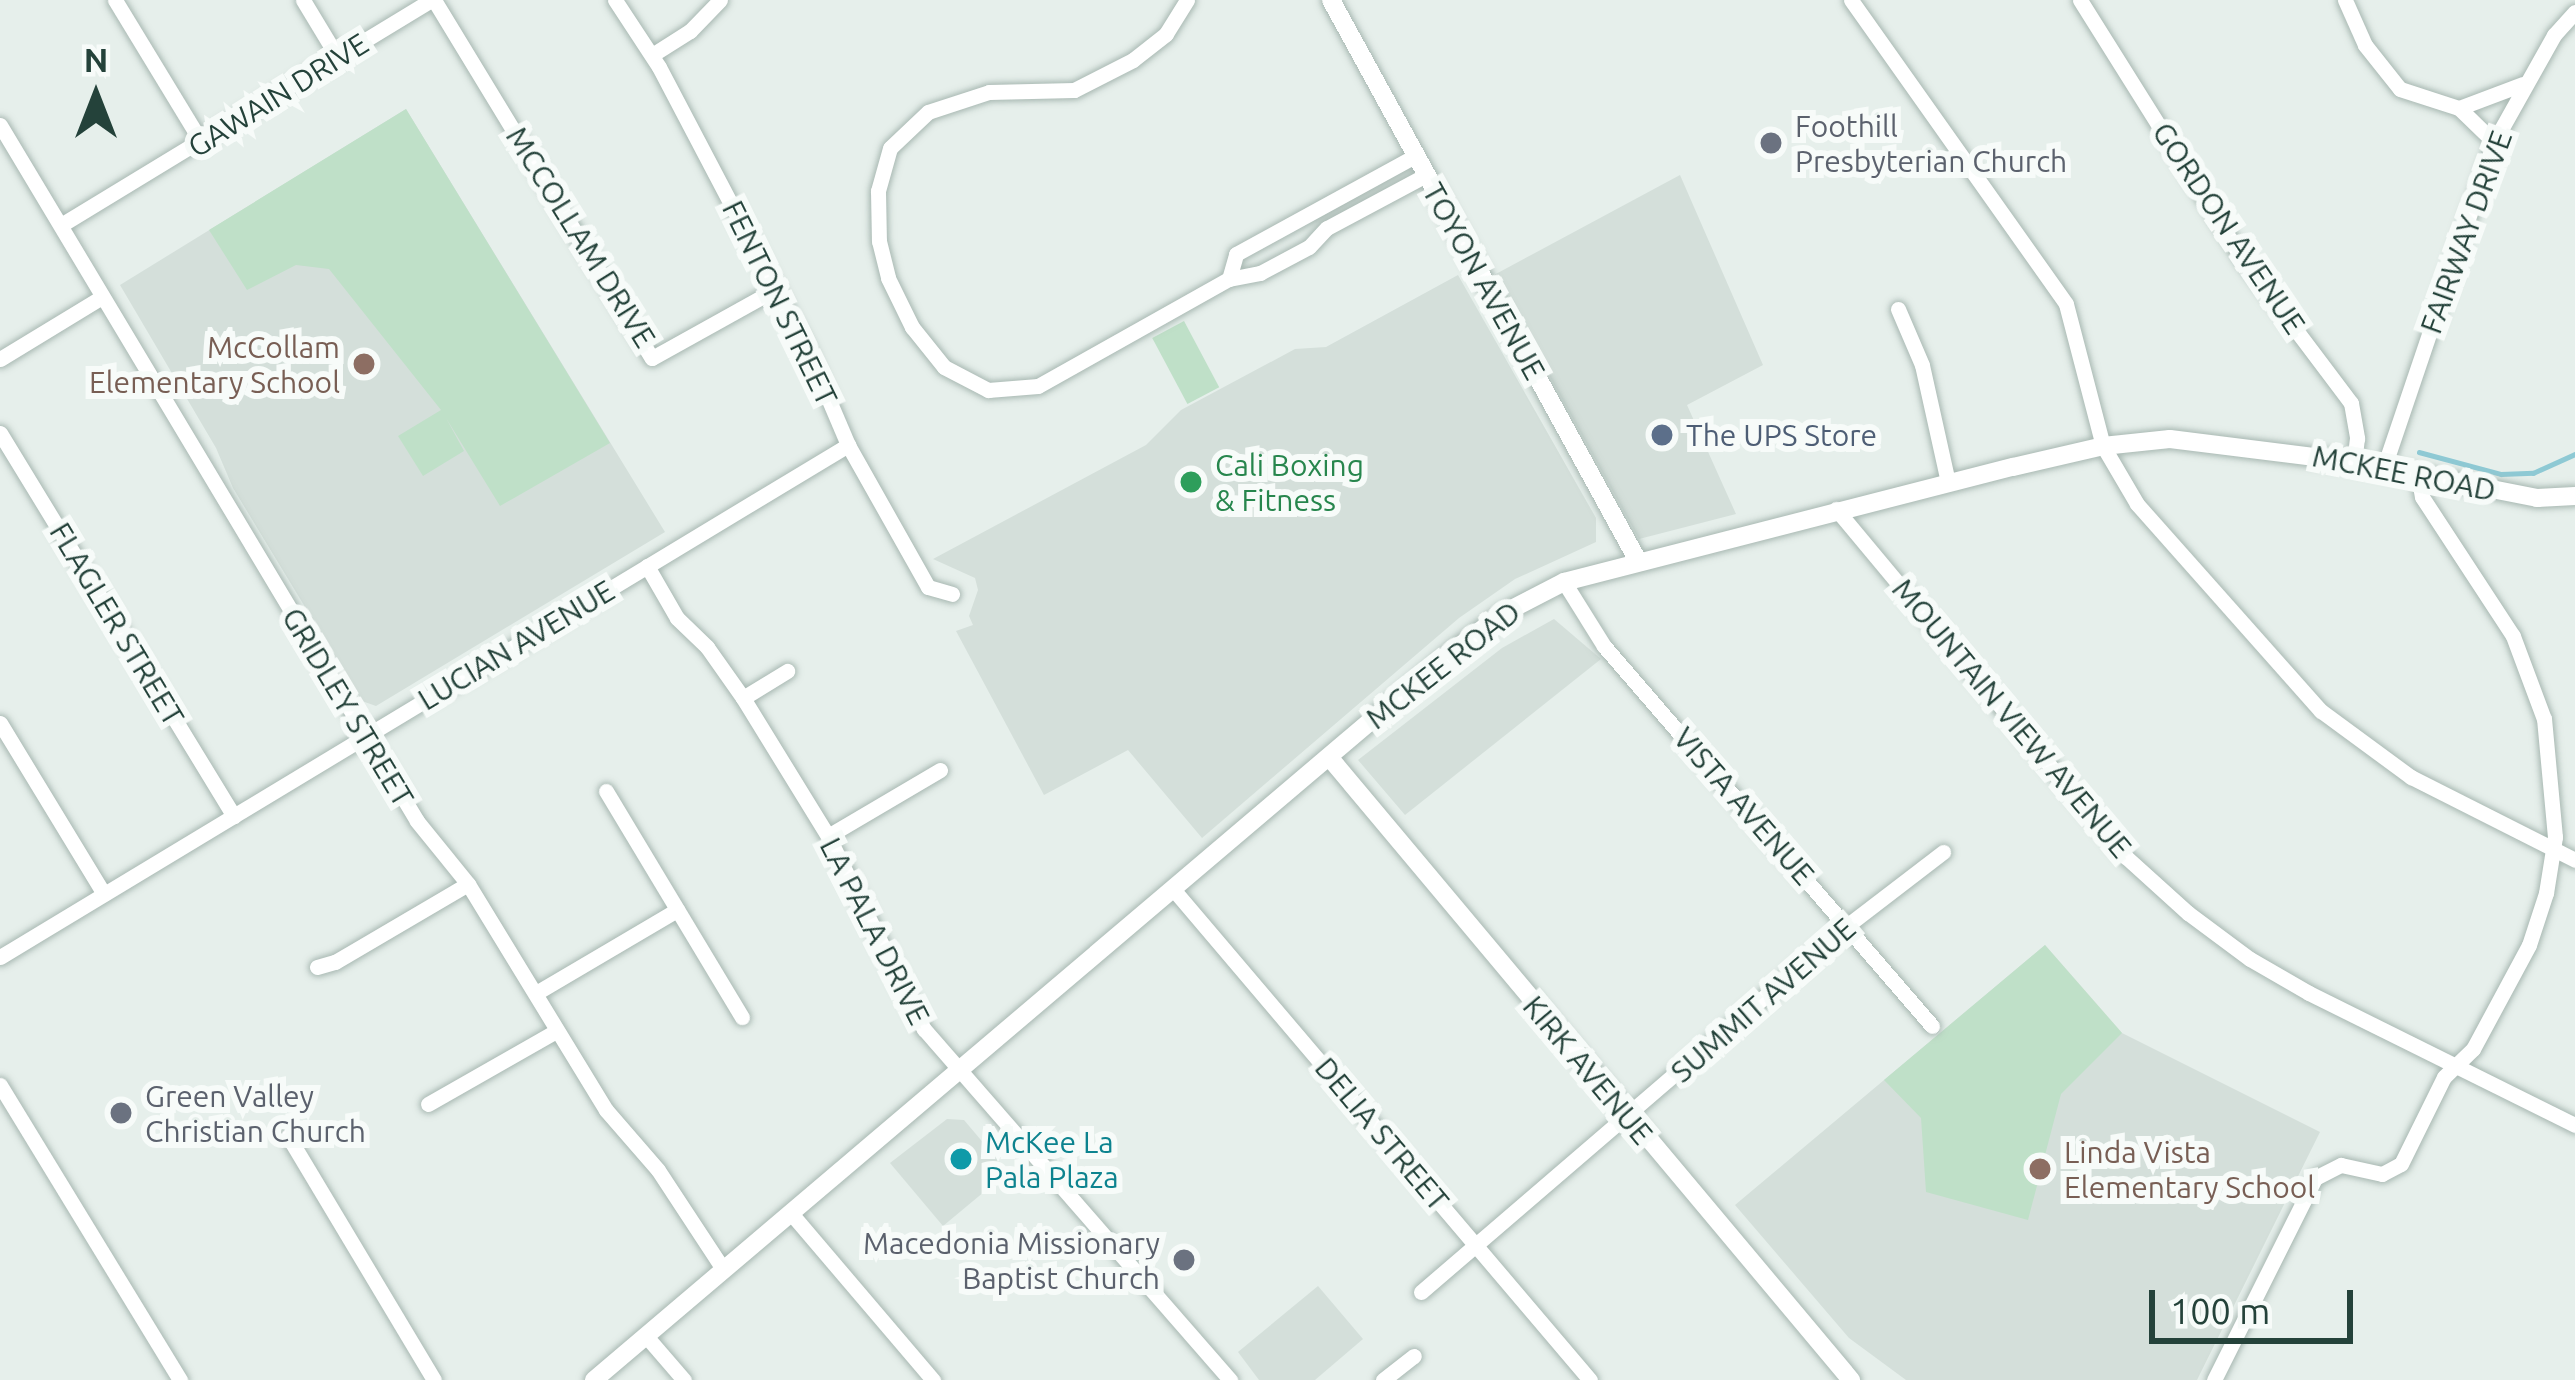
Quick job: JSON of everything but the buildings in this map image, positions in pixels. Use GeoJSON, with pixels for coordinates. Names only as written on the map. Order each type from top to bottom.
{"type":"FeatureCollection","features":[{"type":"Feature","properties":{"kind":"street"},"geometry":{"type":"LineString","coordinates":[[115,0],[202,143]]}},
{"type":"Feature","properties":{"kind":"street"},"geometry":{"type":"LineString","coordinates":[[303,0],[338,58]]}},
{"type":"Feature","properties":{"kind":"street","name":"GAWAIN DRIVE"},"geometry":{"type":"LineString","coordinates":[[61,225],[433,0]]}},
{"type":"Feature","properties":{"kind":"street","name":"MCCOLLAM DRIVE"},"geometry":{"type":"LineString","coordinates":[[433,0],[652,358],[776,289]]}},
{"type":"Feature","properties":{"kind":"street","name":"FENTON STREET"},"geometry":{"type":"LineString","coordinates":[[615,0],[652,55],[776,289],[848,445],[928,587],[952,594]]}},
{"type":"Feature","properties":{"kind":"street"},"geometry":{"type":"LineString","coordinates":[[652,55],[690,31],[720,0]]}},
{"type":"Feature","properties":{"kind":"street"},"geometry":{"type":"LineString","coordinates":[[1186,0],[1166,34],[1133,60],[1074,90],[989,92],[928,112],[890,148],[878,190],[879,241],[888,278],[912,327],[944,367],[988,390],[1038,386],[1229,279],[1260,273],[1309,247],[1327,228],[1426,175]]}},
{"type":"Feature","properties":{"kind":"street","name":"TOYON AVENUE"},"geometry":{"type":"LineString","coordinates":[[1331,0],[1638,561]]}},
{"type":"Feature","properties":{"kind":"street"},"geometry":{"type":"LineString","coordinates":[[1852,0],[2066,304],[2103,446],[2137,504],[2321,711],[2410,777],[2575,860]]}},
{"type":"Feature","properties":{"kind":"street","name":"GORDON AVENUE"},"geometry":{"type":"LineString","coordinates":[[2080,0],[2244,261],[2350,403],[2357,438],[2354,462]]}},
{"type":"Feature","properties":{"kind":"street"},"geometry":{"type":"LineString","coordinates":[[2345,0],[2366,44],[2400,89],[2458,108],[2494,142]]}},
{"type":"Feature","properties":{"kind":"street"},"geometry":{"type":"LineString","coordinates":[[2561,0],[2572,14]]}},
{"type":"Feature","properties":{"kind":"street","name":"FAIRWAY DRIVE"},"geometry":{"type":"LineString","coordinates":[[2384,466],[2494,142],[2525,83],[2572,14]]}},
{"type":"Feature","properties":{"kind":"street"},"geometry":{"type":"LineString","coordinates":[[2458,108],[2525,83]]}},
{"type":"Feature","properties":{"kind":"street","name":"GRIDLEY STREET"},"geometry":{"type":"LineString","coordinates":[[0,124],[417,821],[468,884],[606,1110],[658,1170],[723,1270]]}},
{"type":"Feature","properties":{"kind":"street"},"geometry":{"type":"LineString","coordinates":[[1229,279],[1236,254],[1415,156]]}},
{"type":"Feature","properties":{"kind":"street"},"geometry":{"type":"LineString","coordinates":[[0,359],[103,297]]}},
{"type":"Feature","properties":{"kind":"street"},"geometry":{"type":"LineString","coordinates":[[1898,309],[1922,365],[1948,482]]}},
{"type":"Feature","properties":{"kind":"street","name":"FLAGLER STREET"},"geometry":{"type":"LineString","coordinates":[[0,433],[234,816]]}},
{"type":"Feature","properties":{"kind":"street","name":"MCKEE ROAD"},"geometry":{"type":"LineString","coordinates":[[594,1380],[1504,613],[1564,582],[1836,509],[2103,446],[2213,440],[2384,466],[2537,498],[2575,496]]}},
{"type":"Feature","properties":{"kind":"street","name":"LUCIAN AVENUE"},"geometry":{"type":"LineString","coordinates":[[0,958],[848,445]]}},
{"type":"Feature","properties":{"kind":"street"},"geometry":{"type":"LineString","coordinates":[[2214,1380],[2315,1178],[2341,1165],[2382,1174],[2401,1164],[2444,1077],[2473,1049],[2529,946],[2546,892],[2554,804],[2544,719],[2513,635],[2422,497],[2418,474]]}},
{"type":"Feature","properties":{"kind":"street","name":"MOUNTAIN VIEW AVENUE"},"geometry":{"type":"LineString","coordinates":[[1836,509],[2126,857],[2188,913],[2250,959],[2309,993],[2575,1125]]}},
{"type":"Feature","properties":{"kind":"street","name":"LA PALA DRIVE"},"geometry":{"type":"LineString","coordinates":[[647,566],[677,618],[706,647],[743,698],[828,836],[924,1029],[1230,1380]]}},
{"type":"Feature","properties":{"kind":"street","name":"VISTA AVENUE"},"geometry":{"type":"LineString","coordinates":[[1564,582],[1604,646],[1932,1026]]}},
{"type":"Feature","properties":{"kind":"street"},"geometry":{"type":"LineString","coordinates":[[743,698],[787,671]]}},
{"type":"Feature","properties":{"kind":"street"},"geometry":{"type":"LineString","coordinates":[[0,723],[104,894]]}},
{"type":"Feature","properties":{"kind":"street","name":"KIRK AVENUE"},"geometry":{"type":"LineString","coordinates":[[1329,757],[1851,1380]]}},
{"type":"Feature","properties":{"kind":"street"},"geometry":{"type":"LineString","coordinates":[[828,836],[940,770]]}},
{"type":"Feature","properties":{"kind":"street"},"geometry":{"type":"LineString","coordinates":[[606,791],[742,1017]]}},
{"type":"Feature","properties":{"kind":"street","name":"SUMMIT AVENUE"},"geometry":{"type":"LineString","coordinates":[[1421,1292],[1629,1118],[1848,925],[1943,852]]}},
{"type":"Feature","properties":{"kind":"street"},"geometry":{"type":"LineString","coordinates":[[317,967],[335,962],[468,884]]}},
{"type":"Feature","properties":{"kind":"street","name":"DELIA STREET"},"geometry":{"type":"LineString","coordinates":[[1173,889],[1590,1380]]}},
{"type":"Feature","properties":{"kind":"street"},"geometry":{"type":"LineString","coordinates":[[536,993],[677,910]]}},
{"type":"Feature","properties":{"kind":"street"},"geometry":{"type":"LineString","coordinates":[[428,1104],[556,1031]]}},
{"type":"Feature","properties":{"kind":"street"},"geometry":{"type":"LineString","coordinates":[[0,1084],[180,1380]]}},
{"type":"Feature","properties":{"kind":"street"},"geometry":{"type":"LineString","coordinates":[[288,1136],[434,1380]]}},
{"type":"Feature","properties":{"kind":"street"},"geometry":{"type":"LineString","coordinates":[[790,1213],[933,1380]]}},
{"type":"Feature","properties":{"kind":"street"},"geometry":{"type":"LineString","coordinates":[[646,1336],[684,1380]]}},
{"type":"Feature","properties":{"kind":"street"},"geometry":{"type":"LineString","coordinates":[[1383,1380],[1414,1356]]}},
{"type":"Feature","properties":{"kind":"shaded area","name":"McCollam Elementary School"},"geometry":{"type":"Polygon","coordinates":[[[406,109],[665,532],[376,706],[362,701],[233,488],[216,448],[120,285],[406,109]]]}},
{"type":"Feature","properties":{"kind":"shaded area"},"geometry":{"type":"Polygon","coordinates":[[[1680,175],[1763,365],[1687,405],[1736,514],[1639,539],[1494,275],[1680,175]]]}},
{"type":"Feature","properties":{"kind":"shaded area"},"geometry":{"type":"Polygon","coordinates":[[[1458,275],[1596,518],[1596,542],[1515,579],[1459,618],[1202,838],[1128,750],[1044,795],[956,631],[973,625],[969,616],[978,590],[975,578],[933,559],[1146,445],[1181,410],[1295,349],[1326,347],[1458,275]]]}},
{"type":"Feature","properties":{"kind":"shaded area"},"geometry":{"type":"Polygon","coordinates":[[[1554,619],[1601,659],[1405,815],[1358,760],[1502,648],[1554,619]]]}},
{"type":"Feature","properties":{"kind":"shaded area","name":"Linda Vista Elementary School"},"geometry":{"type":"Polygon","coordinates":[[[2045,945],[2122,1033],[2320,1132],[2197,1380],[1906,1380],[1849,1338],[1735,1205],[2045,945]]]}},
{"type":"Feature","properties":{"kind":"shaded area"},"geometry":{"type":"Polygon","coordinates":[[[947,1119],[964,1120],[1008,1172],[943,1226],[890,1163],[947,1119]]]}},
{"type":"Feature","properties":{"kind":"shaded area"},"geometry":{"type":"Polygon","coordinates":[[[1318,1286],[1363,1339],[1315,1380],[1259,1380],[1238,1352],[1318,1286]]]}},
{"type":"Feature","properties":{"kind":"green space"},"geometry":{"type":"Polygon","coordinates":[[[406,109],[610,443],[500,506],[446,418],[464,451],[423,476],[398,436],[441,410],[329,269],[296,265],[247,290],[209,230],[406,109]]]}},
{"type":"Feature","properties":{"kind":"green space"},"geometry":{"type":"Polygon","coordinates":[[[1184,321],[1219,387],[1187,404],[1152,338],[1184,321]]]}},
{"type":"Feature","properties":{"kind":"green space"},"geometry":{"type":"Polygon","coordinates":[[[2045,945],[2122,1033],[2061,1094],[2028,1220],[1926,1192],[1921,1118],[1884,1080],[2045,945]]]}},
{"type":"Feature","properties":{"kind":"waterway"},"geometry":{"type":"LineString","coordinates":[[2419,452],[2501,474],[2533,473],[2575,454]]}},
{"type":"Feature","properties":{"kind":"place","name":"Foothill Presbyterian Church"},"geometry":{"type":"Point","coordinates":[1771,143]}},
{"type":"Feature","properties":{"kind":"place","name":"McCollam Elementary School"},"geometry":{"type":"Point","coordinates":[364,364]}},
{"type":"Feature","properties":{"kind":"place","name":"The UPS Store"},"geometry":{"type":"Point","coordinates":[1662,435]}},
{"type":"Feature","properties":{"kind":"place","name":"Cali Boxing & Fitness"},"geometry":{"type":"Point","coordinates":[1191,482]}},
{"type":"Feature","properties":{"kind":"place","name":"Green Valley Christian Church"},"geometry":{"type":"Point","coordinates":[121,1113]}},
{"type":"Feature","properties":{"kind":"place","name":"McKee La Pala Plaza"},"geometry":{"type":"Point","coordinates":[961,1159]}},
{"type":"Feature","properties":{"kind":"place","name":"Linda Vista Elementary School"},"geometry":{"type":"Point","coordinates":[2040,1169]}},
{"type":"Feature","properties":{"kind":"place","name":"Macedonia Missionary Baptist Church"},"geometry":{"type":"Point","coordinates":[1184,1260]}}]}
